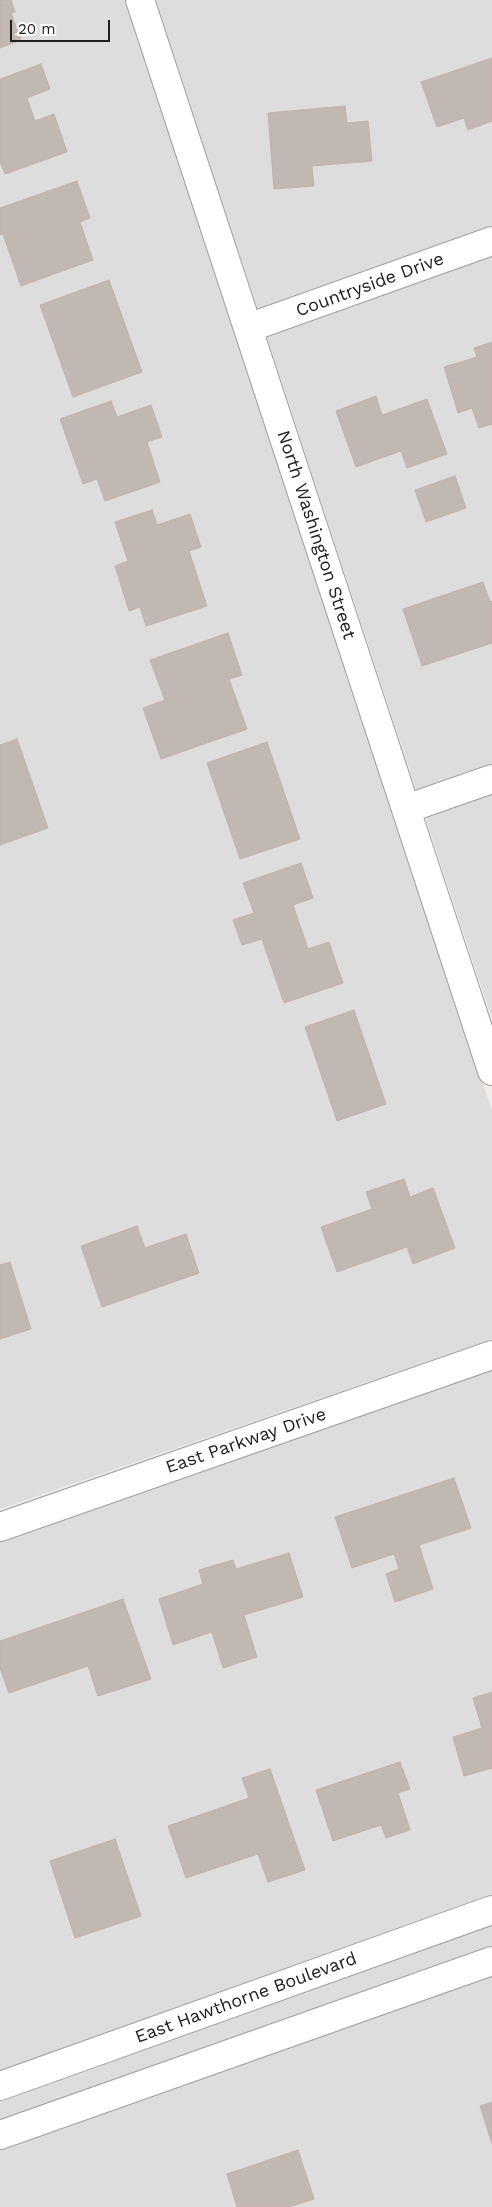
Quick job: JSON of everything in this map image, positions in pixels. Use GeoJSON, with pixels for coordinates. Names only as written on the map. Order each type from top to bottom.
{"type":"FeatureCollection","features":[{"type":"Feature","properties":{"kind":"street","name":"North Washington Street"},"geometry":{"type":"LineString","coordinates":[[140,0],[492,1071]]}},
{"type":"Feature","properties":{"kind":"street","name":"Countryside Drive"},"geometry":{"type":"LineString","coordinates":[[248,328],[492,242]]}},
{"type":"Feature","properties":{"kind":"street"},"geometry":{"type":"LineString","coordinates":[[406,809],[492,779]]}},
{"type":"Feature","properties":{"kind":"street","name":"East Parkway Drive"},"geometry":{"type":"LineString","coordinates":[[0,1527],[492,1355]]}},
{"type":"Feature","properties":{"kind":"street","name":"East Hawthorne Boulevard"},"geometry":{"type":"LineString","coordinates":[[0,2086],[492,1910]]}},
{"type":"Feature","properties":{"kind":"street"},"geometry":{"type":"LineString","coordinates":[[0,2135],[492,1961]]}},
{"type":"Feature","properties":{"kind":"shaded area"},"geometry":{"type":"Polygon","coordinates":[[[0,0],[129,0],[492,1111],[492,1339],[0,1509],[0,0]]]}},
{"type":"Feature","properties":{"kind":"shaded area"},"geometry":{"type":"Polygon","coordinates":[[[155,0],[492,0],[492,1019],[155,0]]]}},
{"type":"Feature","properties":{"kind":"shaded area"},"geometry":{"type":"Polygon","coordinates":[[[492,1367],[492,2207],[0,2207],[0,1538],[492,1367]]]}},
{"type":"Feature","properties":{"kind":"building"},"geometry":{"type":"Polygon","coordinates":[[[0,0],[11,0],[15,12],[11,13],[21,40],[0,48],[0,0]]]}},
{"type":"Feature","properties":{"kind":"building"},"geometry":{"type":"Polygon","coordinates":[[[492,58],[492,121],[468,130],[464,118],[437,127],[421,82],[492,58]]]}},
{"type":"Feature","properties":{"kind":"building"},"geometry":{"type":"Polygon","coordinates":[[[41,64],[50,89],[27,98],[35,121],[54,114],[67,152],[5,174],[0,162],[0,79],[41,64]]]}},
{"type":"Feature","properties":{"kind":"building"},"geometry":{"type":"Polygon","coordinates":[[[345,106],[347,123],[368,121],[372,161],[312,166],[314,186],[274,189],[268,113],[345,106]]]}},
{"type":"Feature","properties":{"kind":"building"},"geometry":{"type":"Polygon","coordinates":[[[77,181],[90,218],[80,222],[93,260],[21,286],[3,234],[0,235],[0,208],[77,181]]]}},
{"type":"Feature","properties":{"kind":"building"},"geometry":{"type":"Polygon","coordinates":[[[109,280],[142,372],[73,397],[40,305],[109,280]]]}},
{"type":"Feature","properties":{"kind":"building"},"geometry":{"type":"Polygon","coordinates":[[[492,342],[492,424],[479,428],[472,408],[458,413],[444,367],[477,357],[474,348],[492,342]]]}},
{"type":"Feature","properties":{"kind":"building"},"geometry":{"type":"Polygon","coordinates":[[[376,396],[382,415],[427,399],[447,454],[407,468],[401,451],[356,467],[336,411],[376,396]]]}},
{"type":"Feature","properties":{"kind":"building"},"geometry":{"type":"Polygon","coordinates":[[[111,401],[117,417],[151,405],[162,437],[147,442],[160,482],[105,501],[97,479],[83,484],[60,419],[111,401]]]}},
{"type":"Feature","properties":{"kind":"building"},"geometry":{"type":"Polygon","coordinates":[[[455,476],[466,508],[426,522],[415,490],[455,476]]]}},
{"type":"Feature","properties":{"kind":"building"},"geometry":{"type":"Polygon","coordinates":[[[152,510],[157,525],[190,514],[201,547],[189,551],[207,606],[146,626],[140,607],[129,611],[115,566],[128,561],[115,522],[152,510]]]}},
{"type":"Feature","properties":{"kind":"building"},"geometry":{"type":"Polygon","coordinates":[[[483,582],[490,602],[492,601],[492,643],[422,666],[403,609],[483,582]]]}},
{"type":"Feature","properties":{"kind":"building"},"geometry":{"type":"Polygon","coordinates":[[[228,633],[242,675],[229,679],[247,729],[161,759],[143,708],[165,700],[150,660],[228,633]]]}},
{"type":"Feature","properties":{"kind":"building"},"geometry":{"type":"Polygon","coordinates":[[[17,739],[48,828],[0,845],[0,745],[17,739]]]}},
{"type":"Feature","properties":{"kind":"building"},"geometry":{"type":"Polygon","coordinates":[[[267,742],[300,839],[240,859],[207,763],[267,742]]]}},
{"type":"Feature","properties":{"kind":"building"},"geometry":{"type":"Polygon","coordinates":[[[301,863],[313,898],[293,905],[308,949],[329,942],[343,983],[284,1003],[262,939],[242,945],[233,920],[254,913],[243,883],[301,863]]]}},
{"type":"Feature","properties":{"kind":"building"},"geometry":{"type":"Polygon","coordinates":[[[354,1010],[386,1104],[337,1121],[305,1027],[354,1010]]]}},
{"type":"Feature","properties":{"kind":"building"},"geometry":{"type":"Polygon","coordinates":[[[404,1179],[410,1197],[433,1188],[455,1248],[413,1264],[407,1247],[337,1272],[321,1227],[372,1209],[366,1192],[404,1179]]]}},
{"type":"Feature","properties":{"kind":"building"},"geometry":{"type":"Polygon","coordinates":[[[137,1226],[145,1248],[186,1234],[199,1273],[102,1307],[81,1246],[137,1226]]]}},
{"type":"Feature","properties":{"kind":"building"},"geometry":{"type":"Polygon","coordinates":[[[10,1262],[31,1329],[0,1339],[0,1265],[10,1262]]]}},
{"type":"Feature","properties":{"kind":"building"},"geometry":{"type":"Polygon","coordinates":[[[454,1478],[471,1528],[419,1545],[433,1589],[395,1602],[386,1574],[399,1569],[394,1554],[352,1568],[335,1517],[454,1478]]]}},
{"type":"Feature","properties":{"kind":"building"},"geometry":{"type":"Polygon","coordinates":[[[289,1553],[303,1597],[244,1615],[257,1657],[223,1668],[212,1632],[173,1645],[159,1599],[203,1584],[199,1570],[233,1560],[236,1569],[289,1553]]]}},
{"type":"Feature","properties":{"kind":"building"},"geometry":{"type":"Polygon","coordinates":[[[123,1599],[151,1679],[98,1696],[88,1666],[9,1693],[0,1668],[0,1641],[123,1599]]]}},
{"type":"Feature","properties":{"kind":"building"},"geometry":{"type":"Polygon","coordinates":[[[492,1692],[492,1768],[464,1776],[453,1737],[482,1728],[473,1698],[492,1692]]]}},
{"type":"Feature","properties":{"kind":"building"},"geometry":{"type":"Polygon","coordinates":[[[400,1762],[410,1789],[398,1793],[410,1830],[386,1838],[381,1825],[333,1841],[316,1790],[400,1762]]]}},
{"type":"Feature","properties":{"kind":"building"},"geometry":{"type":"Polygon","coordinates":[[[270,1769],[305,1870],[268,1882],[258,1854],[186,1878],[168,1826],[249,1798],[242,1778],[270,1769]]]}},
{"type":"Feature","properties":{"kind":"building"},"geometry":{"type":"Polygon","coordinates":[[[115,1839],[141,1916],[75,1938],[50,1861],[115,1839]]]}},
{"type":"Feature","properties":{"kind":"building"},"geometry":{"type":"Polygon","coordinates":[[[492,2102],[492,2144],[480,2106],[492,2102]]]}},
{"type":"Feature","properties":{"kind":"building"},"geometry":{"type":"Polygon","coordinates":[[[298,2150],[314,2199],[289,2207],[237,2207],[227,2174],[298,2150]]]}}]}
